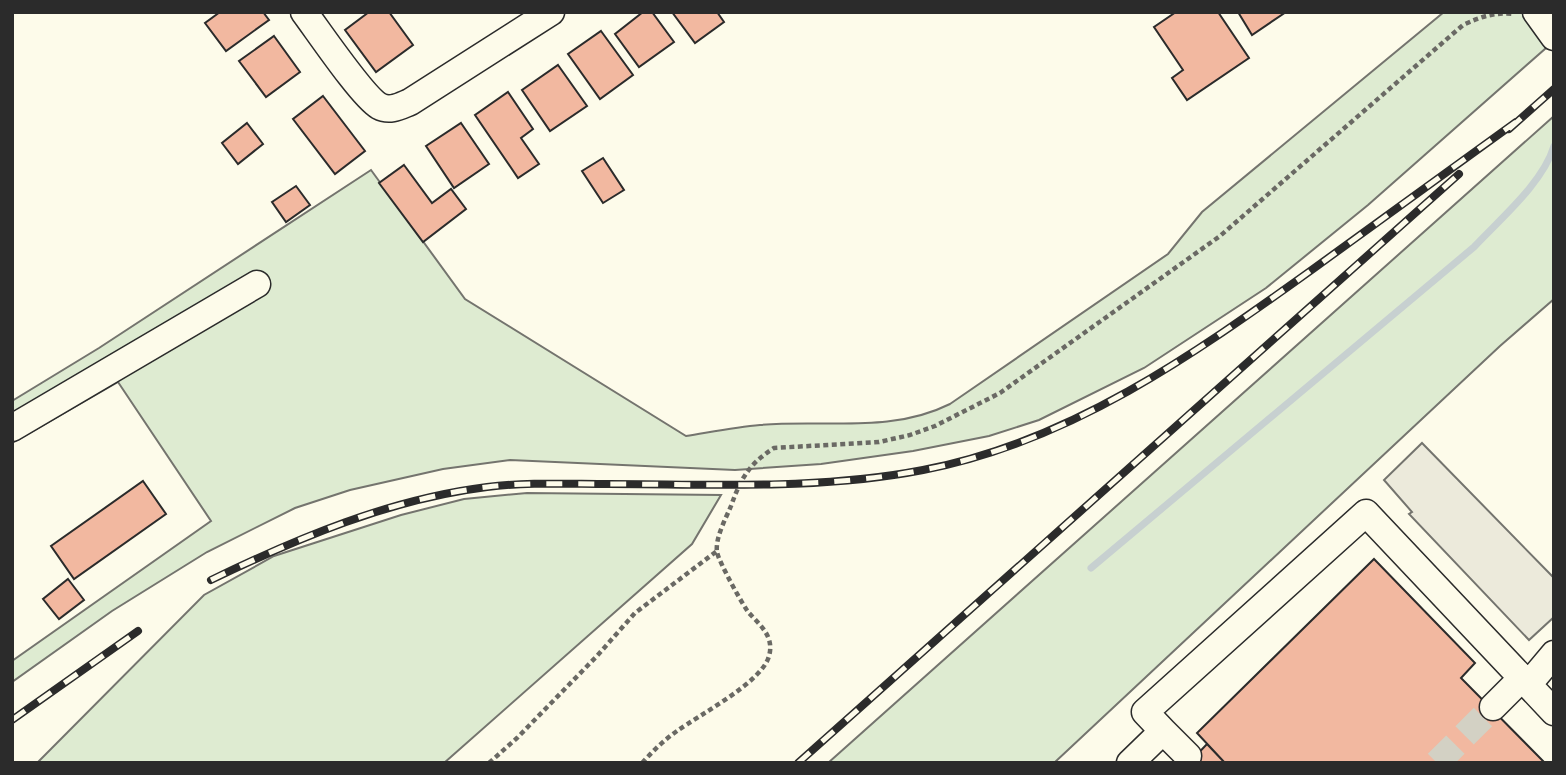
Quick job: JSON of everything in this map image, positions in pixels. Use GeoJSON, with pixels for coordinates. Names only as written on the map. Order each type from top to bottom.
{"type":"FeatureCollection","features":[{"type":"Feature","properties":{"kind":"street"},"geometry":{"type":"LineString","coordinates":[[304,12],[365,92],[380,107],[394,109],[410,102],[551,12]]}},
{"type":"Feature","properties":{"kind":"street"},"geometry":{"type":"LineString","coordinates":[[12,428],[257,284]]}},
{"type":"Feature","properties":{"kind":"street"},"geometry":{"type":"LineString","coordinates":[[1188,756],[1145,712],[1366,513],[1554,712]]}},
{"type":"Feature","properties":{"kind":"street"},"geometry":{"type":"LineString","coordinates":[[1493,707],[1554,654]]}},
{"type":"Feature","properties":{"kind":"street"},"geometry":{"type":"LineString","coordinates":[[1130,763],[1163,730]]}},
{"type":"Feature","properties":{"kind":"path"},"geometry":{"type":"LineString","coordinates":[[642,763],[675,732],[747,684],[761,671],[769,657],[766,631],[738,596],[717,551],[722,529],[739,484],[752,464],[761,456],[774,448],[879,442],[910,435],[988,400],[1220,236],[1463,25],[1483,16],[1502,13],[1543,22]]}},
{"type":"Feature","properties":{"kind":"path"},"geometry":{"type":"LineString","coordinates":[[489,763],[517,738],[635,613],[717,551]]}},
{"type":"Feature","properties":{"kind":"green space"},"geometry":{"type":"Polygon","coordinates":[[[1444,12],[1554,12],[1554,41],[1368,205],[1266,288],[1144,368],[1039,420],[989,436],[913,451],[821,464],[735,470],[510,460],[443,469],[350,490],[295,508],[207,552],[112,611],[12,682],[12,661],[211,521],[118,382],[12,443],[12,401],[99,348],[371,170],[465,299],[686,436],[760,425],[857,424],[904,419],[950,404],[1168,254],[1202,212],[1444,12]]]}},
{"type":"Feature","properties":{"kind":"green space"},"geometry":{"type":"Polygon","coordinates":[[[1554,116],[1554,299],[1500,346],[1054,763],[828,763],[1554,116]]]}},
{"type":"Feature","properties":{"kind":"green space"},"geometry":{"type":"Polygon","coordinates":[[[527,493],[721,495],[692,544],[444,763],[37,763],[204,595],[274,556],[401,515],[464,499],[527,493]]]}},
{"type":"Feature","properties":{"kind":"shaded area"},"geometry":{"type":"Polygon","coordinates":[[[1422,443],[1554,578],[1554,617],[1529,640],[1409,514],[1412,512],[1384,480],[1422,443]]]}},
{"type":"Feature","properties":{"kind":"building"},"geometry":{"type":"Polygon","coordinates":[[[220,12],[263,12],[269,20],[226,51],[205,23],[220,12]]]}},
{"type":"Feature","properties":{"kind":"building"},"geometry":{"type":"Polygon","coordinates":[[[369,12],[389,12],[413,45],[376,72],[345,30],[369,12]]]}},
{"type":"Feature","properties":{"kind":"building"},"geometry":{"type":"Polygon","coordinates":[[[643,12],[652,12],[674,42],[639,67],[615,34],[643,12]]]}},
{"type":"Feature","properties":{"kind":"building"},"geometry":{"type":"Polygon","coordinates":[[[672,12],[717,12],[724,22],[695,43],[672,12]]]}},
{"type":"Feature","properties":{"kind":"building"},"geometry":{"type":"Polygon","coordinates":[[[1176,12],[1218,12],[1249,58],[1187,100],[1172,78],[1183,70],[1154,27],[1176,12]]]}},
{"type":"Feature","properties":{"kind":"building"},"geometry":{"type":"Polygon","coordinates":[[[1238,12],[1286,12],[1252,35],[1238,12]]]}},
{"type":"Feature","properties":{"kind":"building"},"geometry":{"type":"Polygon","coordinates":[[[601,31],[633,75],[600,99],[568,54],[601,31]]]}},
{"type":"Feature","properties":{"kind":"building"},"geometry":{"type":"Polygon","coordinates":[[[274,36],[300,72],[266,97],[239,61],[274,36]]]}},
{"type":"Feature","properties":{"kind":"building"},"geometry":{"type":"Polygon","coordinates":[[[558,65],[587,106],[550,131],[522,90],[558,65]]]}},
{"type":"Feature","properties":{"kind":"building"},"geometry":{"type":"Polygon","coordinates":[[[508,92],[533,129],[521,138],[539,164],[518,178],[475,115],[508,92]]]}},
{"type":"Feature","properties":{"kind":"building"},"geometry":{"type":"Polygon","coordinates":[[[323,96],[365,151],[335,174],[293,119],[323,96]]]}},
{"type":"Feature","properties":{"kind":"building"},"geometry":{"type":"Polygon","coordinates":[[[247,123],[263,144],[238,164],[222,143],[247,123]]]}},
{"type":"Feature","properties":{"kind":"building"},"geometry":{"type":"Polygon","coordinates":[[[461,123],[489,164],[454,188],[426,146],[461,123]]]}},
{"type":"Feature","properties":{"kind":"building"},"geometry":{"type":"Polygon","coordinates":[[[603,158],[624,190],[603,203],[582,171],[603,158]]]}},
{"type":"Feature","properties":{"kind":"building"},"geometry":{"type":"Polygon","coordinates":[[[404,165],[432,203],[451,189],[466,209],[423,242],[379,183],[404,165]]]}},
{"type":"Feature","properties":{"kind":"building"},"geometry":{"type":"Polygon","coordinates":[[[296,186],[310,205],[286,222],[272,202],[296,186]]]}},
{"type":"Feature","properties":{"kind":"building"},"geometry":{"type":"Polygon","coordinates":[[[143,481],[166,514],[74,579],[51,546],[143,481]]]}},
{"type":"Feature","properties":{"kind":"building"},"geometry":{"type":"Polygon","coordinates":[[[1374,559],[1475,663],[1461,678],[1545,763],[1225,763],[1197,733],[1374,559]]]}},
{"type":"Feature","properties":{"kind":"building"},"geometry":{"type":"Polygon","coordinates":[[[68,579],[84,600],[59,619],[43,599],[68,579]]]}},
{"type":"Feature","properties":{"kind":"building"},"geometry":{"type":"Polygon","coordinates":[[[1207,744],[1225,763],[1189,763],[1207,744]]]}},
{"type":"Feature","properties":{"kind":"waterway"},"geometry":{"type":"LineString","coordinates":[[1091,568],[1474,247],[1531,187],[1554,146]]}},
{"type":"Feature","properties":{"kind":"tunnel"},"geometry":{"type":"LineString","coordinates":[[1437,763],[1493,707]]}},
{"type":"Feature","properties":{"kind":"railway"},"geometry":{"type":"LineString","coordinates":[[1509,129],[1554,89]]}},
{"type":"Feature","properties":{"kind":"railway"},"geometry":{"type":"LineString","coordinates":[[211,580],[277,549],[345,522],[451,493],[532,484],[766,484],[845,481],[923,470],[977,457],[1029,439],[1079,417],[1176,363],[1268,301],[1516,122]]}},
{"type":"Feature","properties":{"kind":"railway"},"geometry":{"type":"LineString","coordinates":[[798,763],[1459,174]]}},
{"type":"Feature","properties":{"kind":"railway"},"geometry":{"type":"LineString","coordinates":[[12,720],[138,631]]}}]}
